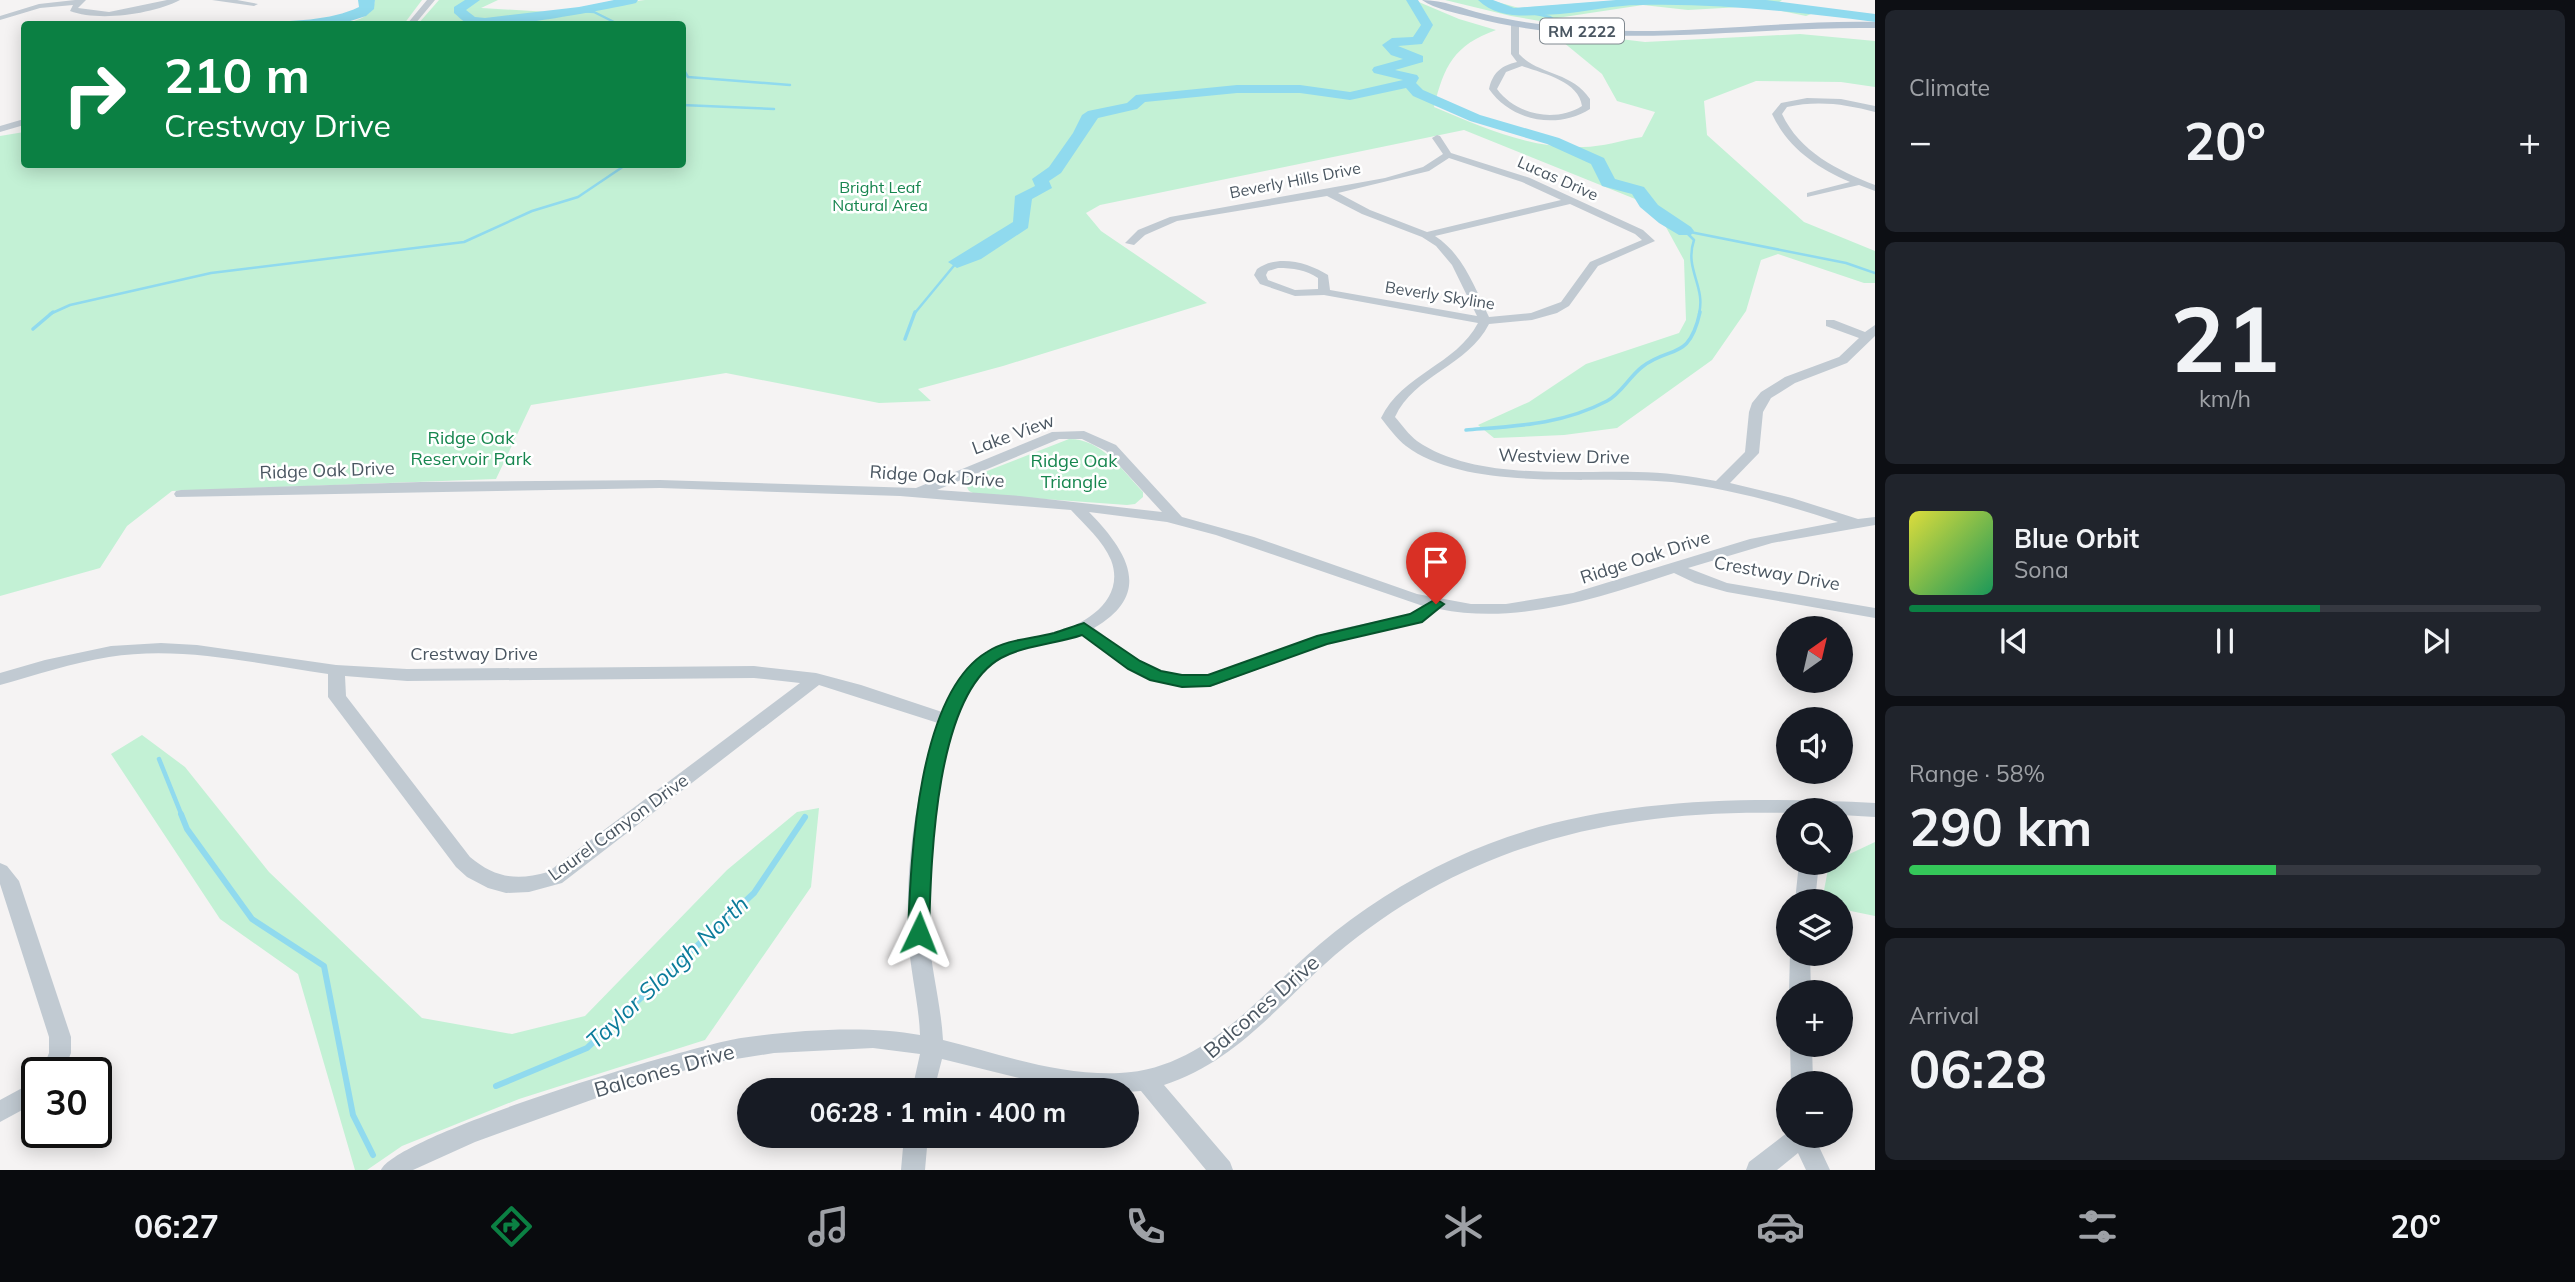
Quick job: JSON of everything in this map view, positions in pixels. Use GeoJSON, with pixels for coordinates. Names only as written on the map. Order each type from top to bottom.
{"type":"FeatureCollection","features":[{"type":"Feature","properties":{"kind":"main road","name":"RM 2222"},"geometry":{"type":"LineString","coordinates":[[1427,0],[1515,23],[1624,34],[1812,25],[1875,25]]}},
{"type":"Feature","properties":{"kind":"street"},"geometry":{"type":"LineString","coordinates":[[80,1],[72,9],[91,14],[176,0]]}},
{"type":"Feature","properties":{"kind":"street"},"geometry":{"type":"LineString","coordinates":[[216,0],[254,4]]}},
{"type":"Feature","properties":{"kind":"street"},"geometry":{"type":"LineString","coordinates":[[414,21],[431,0]]}},
{"type":"Feature","properties":{"kind":"street"},"geometry":{"type":"LineString","coordinates":[[0,18],[38,6],[80,1]]}},
{"type":"Feature","properties":{"kind":"street"},"geometry":{"type":"LineString","coordinates":[[1515,23],[1515,54],[1523,63],[1576,86],[1585,95],[1587,107],[1582,113],[1570,116],[1549,116],[1525,113],[1506,104],[1493,89],[1495,79],[1502,69],[1523,63]]}},
{"type":"Feature","properties":{"kind":"street"},"geometry":{"type":"LineString","coordinates":[[1875,108],[1836,101],[1807,100],[1784,105],[1777,114],[1786,134],[1799,146],[1830,167],[1875,188]]}},
{"type":"Feature","properties":{"kind":"street"},"geometry":{"type":"LineString","coordinates":[[0,129],[21,123]]}},
{"type":"Feature","properties":{"kind":"street"},"geometry":{"type":"LineString","coordinates":[[1437,138],[1448,155]]}},
{"type":"Feature","properties":{"kind":"street","name":"Beverly Hills Drive"},"geometry":{"type":"LineString","coordinates":[[1130,243],[1136,236],[1167,221],[1415,172],[1448,155]]}},
{"type":"Feature","properties":{"kind":"street","name":"Lucas Drive"},"geometry":{"type":"LineString","coordinates":[[1448,155],[1504,172],[1639,232],[1650,241]]}},
{"type":"Feature","properties":{"kind":"street"},"geometry":{"type":"LineString","coordinates":[[1811,195],[1860,182]]}},
{"type":"Feature","properties":{"kind":"street"},"geometry":{"type":"LineString","coordinates":[[1326,191],[1366,212],[1426,235],[1450,254],[1485,321]]}},
{"type":"Feature","properties":{"kind":"street"},"geometry":{"type":"LineString","coordinates":[[1426,235],[1570,201]]}},
{"type":"Feature","properties":{"kind":"street","name":"Beverly Skyline"},"geometry":{"type":"LineString","coordinates":[[1324,292],[1324,277],[1303,267],[1273,265],[1262,269],[1260,275],[1264,282],[1273,287],[1295,292],[1324,292],[1485,321],[1532,316],[1553,310],[1565,304],[1594,264],[1650,241]]}},
{"type":"Feature","properties":{"kind":"street","name":"Westview Drive"},"geometry":{"type":"LineString","coordinates":[[1485,321],[1482,331],[1474,341],[1431,372],[1391,407],[1388,418],[1396,430],[1409,442],[1430,454],[1461,465],[1520,475],[1622,474],[1720,485],[1808,506],[1856,523]]}},
{"type":"Feature","properties":{"kind":"street"},"geometry":{"type":"LineString","coordinates":[[1829,323],[1871,332]]}},
{"type":"Feature","properties":{"kind":"street"},"geometry":{"type":"LineString","coordinates":[[1720,485],[1752,453],[1759,403],[1790,380],[1843,360],[1871,332]]}},
{"type":"Feature","properties":{"kind":"street","name":"Lake View"},"geometry":{"type":"LineString","coordinates":[[917,493],[1047,438],[1057,435],[1084,435],[1111,448],[1177,520]]}},
{"type":"Feature","properties":{"kind":"street","name":"Ridge Oak Drive"},"geometry":{"type":"LineString","coordinates":[[180,494],[480,484],[737,484],[917,493],[1075,506],[1177,520],[1220,531],[1378,586],[1436,604],[1468,609],[1511,608],[1579,598],[1624,586],[1744,545],[1799,532],[1875,521]]}},
{"type":"Feature","properties":{"kind":"street"},"geometry":{"type":"LineString","coordinates":[[925,1078],[932,1046],[919,933],[922,852],[933,775],[947,720],[962,687],[976,668],[993,655],[1015,646],[1084,629],[1107,614],[1117,599],[1122,583],[1120,562],[1075,506]]}},
{"type":"Feature","properties":{"kind":"street","name":"Crestway Drive"},"geometry":{"type":"LineString","coordinates":[[1674,567],[1692,578],[1723,589],[1784,596],[1875,613]]}},
{"type":"Feature","properties":{"kind":"street"},"geometry":{"type":"LineString","coordinates":[[1084,629],[1134,665],[1157,676],[1182,681],[1210,681],[1323,639],[1416,618],[1436,604]]}},
{"type":"Feature","properties":{"kind":"street","name":"Crestway Drive"},"geometry":{"type":"LineString","coordinates":[[0,679],[45,665],[111,651],[160,648],[197,650],[336,670],[407,675],[754,672],[816,679],[855,689],[947,720]]}},
{"type":"Feature","properties":{"kind":"street","name":"Laurel Canyon Drive"},"geometry":{"type":"LineString","coordinates":[[336,670],[337,697],[463,862],[476,874],[503,885],[527,887],[555,878],[816,679]]}},
{"type":"Feature","properties":{"kind":"street","name":"Balcones Drive"},"geometry":{"type":"LineString","coordinates":[[393,1170],[483,1128],[650,1070],[737,1048],[889,1039],[932,1046],[1063,1078],[1107,1083],[1147,1080],[1191,1065],[1217,1049],[1317,958],[1380,911],[1451,870],[1504,846],[1608,821],[1667,812],[1776,808]]}},
{"type":"Feature","properties":{"kind":"street","name":"Balcones Drive"},"geometry":{"type":"LineString","coordinates":[[1853,809],[1875,810]]}},
{"type":"Feature","properties":{"kind":"street"},"geometry":{"type":"LineString","coordinates":[[0,871],[9,881],[61,1037],[58,1057]]}},
{"type":"Feature","properties":{"kind":"street"},"geometry":{"type":"LineString","coordinates":[[1147,1080],[1221,1170]]}},
{"type":"Feature","properties":{"kind":"street"},"geometry":{"type":"LineString","coordinates":[[0,1112],[21,1100]]}},
{"type":"Feature","properties":{"kind":"street"},"geometry":{"type":"LineString","coordinates":[[913,1170],[915,1148]]}},
{"type":"Feature","properties":{"kind":"street"},"geometry":{"type":"LineString","coordinates":[[1758,1170],[1786,1148]]}},
{"type":"Feature","properties":{"kind":"street"},"geometry":{"type":"LineString","coordinates":[[1808,1148],[1818,1170]]}},
{"type":"Feature","properties":{"kind":"green space"},"geometry":{"type":"Polygon","coordinates":[[[375,0],[422,0],[406,21],[354,21],[368,14],[375,0]]]}},
{"type":"Feature","properties":{"kind":"green space","name":"Bright Leaf Natural Area"},"geometry":{"type":"Polygon","coordinates":[[[439,0],[498,0],[481,8],[549,12],[645,0],[1414,0],[1459,19],[1496,30],[1470,43],[1453,59],[1442,80],[1434,107],[1507,135],[1563,147],[1598,146],[1642,137],[1655,112],[1617,101],[1602,74],[1563,42],[1570,33],[1645,42],[1800,34],[1875,41],[1875,87],[1841,82],[1756,81],[1704,101],[1707,135],[1804,222],[1875,251],[1875,283],[1864,283],[1778,254],[1761,260],[1746,311],[1712,360],[1617,428],[1564,435],[1494,438],[1478,425],[1529,402],[1586,364],[1679,333],[1686,320],[1684,260],[1655,207],[1464,130],[1100,205],[1086,213],[1101,231],[1207,303],[1003,366],[918,389],[931,401],[879,403],[726,373],[531,405],[496,479],[172,491],[127,526],[100,568],[0,596],[0,136],[21,132],[21,168],[686,168],[686,21],[421,21],[439,0]]]}},
{"type":"Feature","properties":{"kind":"green space"},"geometry":{"type":"Polygon","coordinates":[[[1445,0],[1490,0],[1519,8],[1625,0],[1782,0],[1778,3],[1821,10],[1806,16],[1758,6],[1688,10],[1643,5],[1557,18],[1569,26],[1511,16],[1445,0]]]}},
{"type":"Feature","properties":{"kind":"green space","name":"Ridge Oak Triangle"},"geometry":{"type":"Polygon","coordinates":[[[1069,439],[1091,444],[1110,457],[1143,492],[1143,497],[1135,504],[1127,505],[975,494],[969,491],[965,484],[969,478],[1069,439]]]}},
{"type":"Feature","properties":{"kind":"green space"},"geometry":{"type":"Polygon","coordinates":[[[142,735],[185,767],[269,872],[422,1018],[512,1034],[585,1016],[727,870],[797,812],[819,808],[811,887],[705,1040],[519,1099],[402,1146],[367,1170],[355,1170],[298,974],[220,919],[111,754],[142,735]]]}},
{"type":"Feature","properties":{"kind":"green space"},"geometry":{"type":"Polygon","coordinates":[[[1875,842],[1875,916],[1853,911],[1853,889],[1824,889],[1827,875],[1853,875],[1853,852],[1875,842]]]}},
{"type":"Feature","properties":{"kind":"water"},"geometry":{"type":"Polygon","coordinates":[[[358,0],[375,0],[374,9],[366,16],[350,21],[296,21],[340,14],[359,7],[358,0]]]}},
{"type":"Feature","properties":{"kind":"waterway"},"geometry":{"type":"LineString","coordinates":[[474,0],[458,10],[471,20],[478,21]]}},
{"type":"Feature","properties":{"kind":"waterway"},"geometry":{"type":"LineString","coordinates":[[494,21],[579,11],[632,0]]}},
{"type":"Feature","properties":{"kind":"waterway"},"geometry":{"type":"LineString","coordinates":[[1409,83],[1412,78],[1379,70],[1418,59],[1396,52],[1389,45],[1397,41],[1417,41],[1427,25],[1412,0]]}},
{"type":"Feature","properties":{"kind":"waterway"},"geometry":{"type":"LineString","coordinates":[[1484,0],[1500,9],[1514,12],[1577,9],[1637,1],[1760,3],[1875,18]]}},
{"type":"Feature","properties":{"kind":"waterway"},"geometry":{"type":"LineString","coordinates":[[579,11],[594,12],[612,21]]}},
{"type":"Feature","properties":{"kind":"waterway"},"geometry":{"type":"LineString","coordinates":[[1527,12],[1550,17],[1560,24]]}},
{"type":"Feature","properties":{"kind":"waterway"},"geometry":{"type":"LineString","coordinates":[[686,74],[688,77],[790,85]]}},
{"type":"Feature","properties":{"kind":"waterway"},"geometry":{"type":"LineString","coordinates":[[957,262],[974,255],[1022,224],[1024,196],[1044,188],[1040,179],[1055,170],[1081,133],[1087,118],[1093,114],[1132,106],[1141,98],[1237,89],[1300,89],[1350,96],[1409,83]]}},
{"type":"Feature","properties":{"kind":"waterway"},"geometry":{"type":"LineString","coordinates":[[1409,83],[1418,93],[1475,118],[1553,141],[1598,161],[1608,182],[1638,191],[1652,209],[1685,231]]}},
{"type":"Feature","properties":{"kind":"waterway"},"geometry":{"type":"LineString","coordinates":[[686,105],[774,109]]}},
{"type":"Feature","properties":{"kind":"waterway"},"geometry":{"type":"LineString","coordinates":[[51,313],[70,305],[211,273],[464,242],[532,211],[578,197],[621,168]]}},
{"type":"Feature","properties":{"kind":"waterway"},"geometry":{"type":"LineString","coordinates":[[1699,314],[1700,295],[1692,260],[1694,240],[1685,231],[1846,263],[1875,273]]}},
{"type":"Feature","properties":{"kind":"waterway"},"geometry":{"type":"LineString","coordinates":[[914,313],[957,262]]}},
{"type":"Feature","properties":{"kind":"waterway"},"geometry":{"type":"LineString","coordinates":[[1466,430],[1555,420],[1607,401],[1642,367],[1684,346],[1690,339],[1700,312]]}},
{"type":"Feature","properties":{"kind":"waterway"},"geometry":{"type":"LineString","coordinates":[[33,329],[51,313]]}},
{"type":"Feature","properties":{"kind":"waterway"},"geometry":{"type":"LineString","coordinates":[[905,339],[914,313]]}},
{"type":"Feature","properties":{"kind":"waterway"},"geometry":{"type":"LineString","coordinates":[[159,759],[182,816]]}},
{"type":"Feature","properties":{"kind":"waterway"},"geometry":{"type":"LineString","coordinates":[[181,814],[187,829],[252,919],[324,966],[353,1115],[373,1155]]}},
{"type":"Feature","properties":{"kind":"waterway","name":"Taylor Slough North"},"geometry":{"type":"LineString","coordinates":[[496,1086],[587,1048],[754,893],[805,817]]}},
{"type":"Feature","properties":{"kind":"route"},"geometry":{"type":"LineString","coordinates":[[919,933],[922,852],[933,775],[947,720],[962,687],[976,668],[993,655],[1015,646],[1084,629],[1134,665],[1157,676],[1182,681],[1210,681],[1323,639],[1416,618],[1436,604]]}},
{"type":"Feature","properties":{"kind":"park label","name":"Ridge Oak Reservoir Park"},"geometry":{"type":"Point","coordinates":[471,447]}}]}
